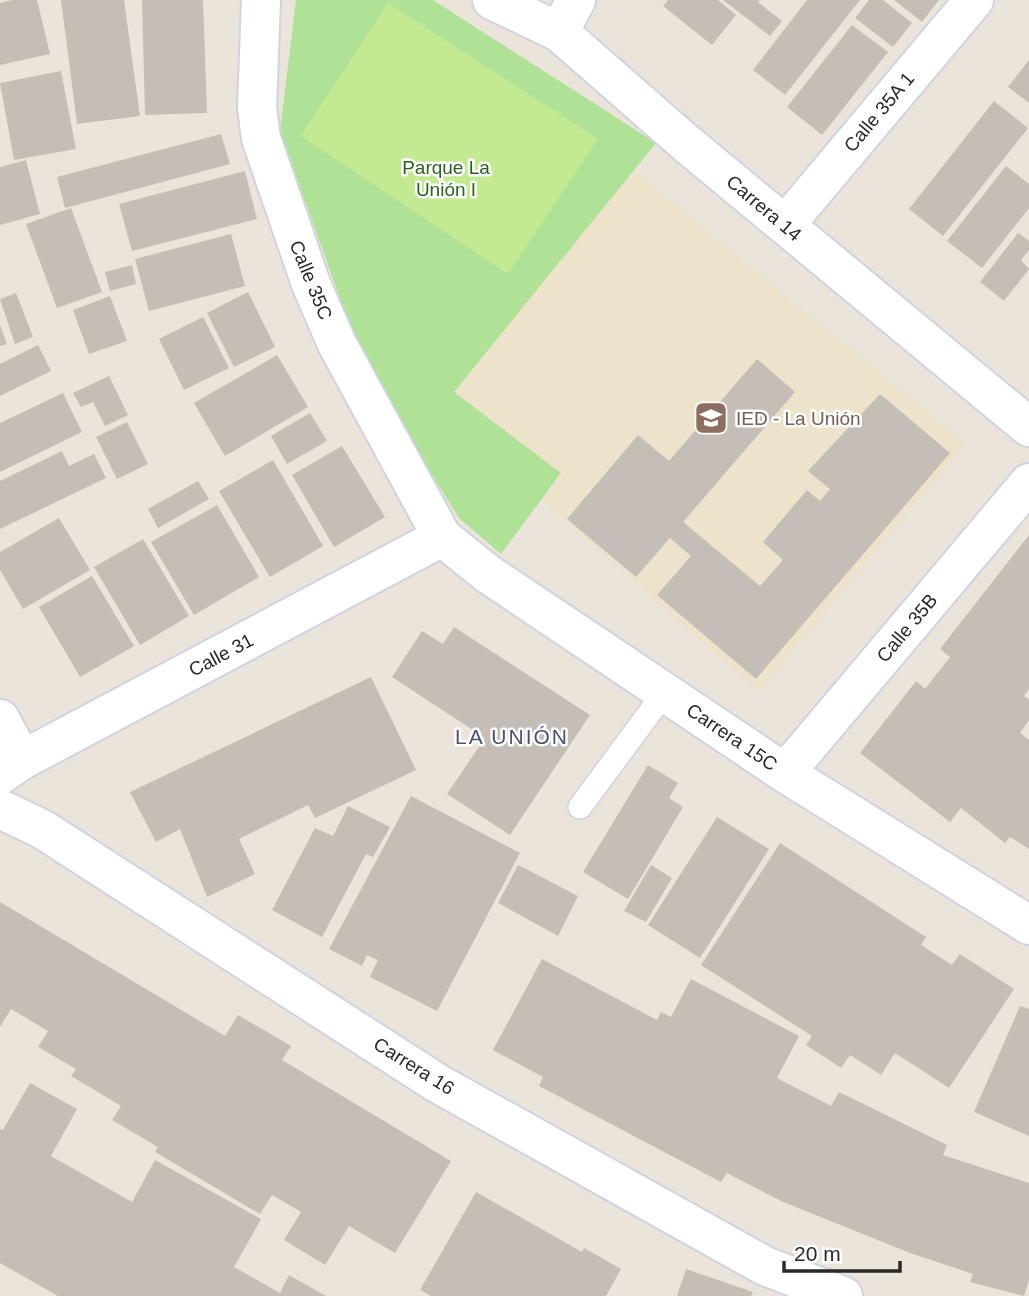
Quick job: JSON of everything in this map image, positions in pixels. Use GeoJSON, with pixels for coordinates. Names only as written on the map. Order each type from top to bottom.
{"type":"FeatureCollection","features":[{"type":"Feature","properties":{"kind":"street","name":"Calle 35C"},"geometry":{"type":"LineString","coordinates":[[261,0],[257,108],[261,138],[270,171],[337,344],[442,537]]}},
{"type":"Feature","properties":{"kind":"street","name":"Carrera 14"},"geometry":{"type":"LineString","coordinates":[[492,0],[568,16],[785,225],[1029,427]]}},
{"type":"Feature","properties":{"kind":"street","name":"Calle 35A 1"},"geometry":{"type":"LineString","coordinates":[[785,225],[974,0]]}},
{"type":"Feature","properties":{"kind":"street","name":"Calle 35B"},"geometry":{"type":"LineString","coordinates":[[785,773],[1029,483]]}},
{"type":"Feature","properties":{"kind":"street","name":"Carrera 15C"},"geometry":{"type":"LineString","coordinates":[[442,537],[488,574],[785,773],[1029,925]]}},
{"type":"Feature","properties":{"kind":"street","name":"Calle 31"},"geometry":{"type":"LineString","coordinates":[[11,768],[442,537]]}},
{"type":"Feature","properties":{"kind":"street"},"geometry":{"type":"LineString","coordinates":[[0,719],[11,768]]}},
{"type":"Feature","properties":{"kind":"street","name":"Carrera 16"},"geometry":{"type":"LineString","coordinates":[[0,808],[42,829],[438,1083],[765,1266],[843,1296]]}},
{"type":"Feature","properties":{"kind":"lane"},"geometry":{"type":"LineString","coordinates":[[580,807],[665,692]]}},
{"type":"Feature","properties":{"kind":"shaded area","name":"IED - La Unión"},"geometry":{"type":"Polygon","coordinates":[[[633,170],[965,443],[759,692],[543,501],[561,474],[454,392],[633,170]]]}},
{"type":"Feature","properties":{"kind":"green space","name":"Parque La Unión I"},"geometry":{"type":"Polygon","coordinates":[[[296,0],[433,0],[656,143],[454,392],[561,473],[501,554],[459,518],[402,427],[352,332],[280,131],[296,0]]]}},
{"type":"Feature","properties":{"kind":"green space"},"geometry":{"type":"Polygon","coordinates":[[[388,3],[598,139],[508,274],[301,136],[388,3]]]}},
{"type":"Feature","properties":{"kind":"building"},"geometry":{"type":"Polygon","coordinates":[[[37,0],[50,54],[0,65],[0,3],[37,0]]]}},
{"type":"Feature","properties":{"kind":"building"},"geometry":{"type":"Polygon","coordinates":[[[61,0],[124,0],[140,116],[77,124],[61,0]]]}},
{"type":"Feature","properties":{"kind":"building"},"geometry":{"type":"Polygon","coordinates":[[[142,0],[203,0],[207,113],[145,115],[142,0]]]}},
{"type":"Feature","properties":{"kind":"building"},"geometry":{"type":"Polygon","coordinates":[[[668,0],[718,0],[736,15],[712,45],[663,6],[668,0]]]}},
{"type":"Feature","properties":{"kind":"building"},"geometry":{"type":"Polygon","coordinates":[[[723,0],[760,0],[758,2],[782,21],[770,36],[723,0]]]}},
{"type":"Feature","properties":{"kind":"building"},"geometry":{"type":"Polygon","coordinates":[[[807,0],[860,0],[785,95],[753,70],[807,0]]]}},
{"type":"Feature","properties":{"kind":"building"},"geometry":{"type":"Polygon","coordinates":[[[869,0],[883,0],[912,23],[893,47],[855,18],[869,0]]]}},
{"type":"Feature","properties":{"kind":"building"},"geometry":{"type":"Polygon","coordinates":[[[894,0],[939,0],[922,22],[894,0]]]}},
{"type":"Feature","properties":{"kind":"building"},"geometry":{"type":"Polygon","coordinates":[[[852,25],[888,52],[822,135],[787,107],[852,25]]]}},
{"type":"Feature","properties":{"kind":"building"},"geometry":{"type":"Polygon","coordinates":[[[1029,60],[1029,103],[1008,87],[1029,60]]]}},
{"type":"Feature","properties":{"kind":"building"},"geometry":{"type":"Polygon","coordinates":[[[61,71],[76,149],[14,160],[0,83],[61,71]]]}},
{"type":"Feature","properties":{"kind":"building"},"geometry":{"type":"Polygon","coordinates":[[[994,101],[1028,128],[943,236],[909,209],[994,101]]]}},
{"type":"Feature","properties":{"kind":"building"},"geometry":{"type":"Polygon","coordinates":[[[221,134],[230,164],[65,208],[57,177],[221,134]]]}},
{"type":"Feature","properties":{"kind":"building"},"geometry":{"type":"Polygon","coordinates":[[[26,160],[40,214],[0,225],[0,167],[26,160]]]}},
{"type":"Feature","properties":{"kind":"building"},"geometry":{"type":"Polygon","coordinates":[[[1006,166],[1029,184],[1029,208],[982,268],[947,241],[1006,166]]]}},
{"type":"Feature","properties":{"kind":"building"},"geometry":{"type":"Polygon","coordinates":[[[245,171],[257,219],[132,251],[119,204],[245,171]]]}},
{"type":"Feature","properties":{"kind":"building"},"geometry":{"type":"Polygon","coordinates":[[[71,208],[102,292],[57,308],[26,224],[71,208]]]}},
{"type":"Feature","properties":{"kind":"building"},"geometry":{"type":"Polygon","coordinates":[[[1018,233],[1029,241],[1029,250],[1021,260],[1029,269],[1004,301],[980,282],[1018,233]]]}},
{"type":"Feature","properties":{"kind":"building"},"geometry":{"type":"Polygon","coordinates":[[[231,234],[245,286],[149,311],[135,259],[231,234]]]}},
{"type":"Feature","properties":{"kind":"building"},"geometry":{"type":"Polygon","coordinates":[[[132,265],[136,284],[110,291],[105,272],[132,265]]]}},
{"type":"Feature","properties":{"kind":"building"},"geometry":{"type":"Polygon","coordinates":[[[248,292],[275,347],[234,367],[207,313],[248,292]]]}},
{"type":"Feature","properties":{"kind":"building"},"geometry":{"type":"Polygon","coordinates":[[[16,293],[33,337],[15,344],[0,299],[16,293]]]}},
{"type":"Feature","properties":{"kind":"building"},"geometry":{"type":"Polygon","coordinates":[[[110,296],[127,341],[89,354],[73,310],[110,296]]]}},
{"type":"Feature","properties":{"kind":"building"},"geometry":{"type":"Polygon","coordinates":[[[203,317],[229,368],[184,390],[159,339],[203,317]]]}},
{"type":"Feature","properties":{"kind":"building"},"geometry":{"type":"Polygon","coordinates":[[[0,325],[7,344],[0,346],[0,325]]]}},
{"type":"Feature","properties":{"kind":"building"},"geometry":{"type":"Polygon","coordinates":[[[38,345],[51,371],[0,396],[0,364],[38,345]]]}},
{"type":"Feature","properties":{"kind":"building"},"geometry":{"type":"Polygon","coordinates":[[[277,355],[308,407],[225,456],[194,403],[277,355]]]}},
{"type":"Feature","properties":{"kind":"building"},"geometry":{"type":"Polygon","coordinates":[[[757,359],[795,392],[683,522],[760,586],[783,560],[763,542],[807,490],[820,501],[830,489],[808,471],[880,394],[950,453],[756,679],[657,595],[691,556],[670,538],[636,577],[567,519],[638,435],[669,461],[757,359]]]}},
{"type":"Feature","properties":{"kind":"building"},"geometry":{"type":"Polygon","coordinates":[[[109,376],[128,415],[105,426],[93,402],[81,407],[73,393],[109,376]]]}},
{"type":"Feature","properties":{"kind":"building"},"geometry":{"type":"Polygon","coordinates":[[[63,393],[82,432],[0,472],[0,423],[63,393]]]}},
{"type":"Feature","properties":{"kind":"building"},"geometry":{"type":"Polygon","coordinates":[[[310,413],[327,441],[287,464],[271,436],[310,413]]]}},
{"type":"Feature","properties":{"kind":"building"},"geometry":{"type":"Polygon","coordinates":[[[127,422],[148,464],[117,479],[96,437],[127,422]]]}},
{"type":"Feature","properties":{"kind":"building"},"geometry":{"type":"Polygon","coordinates":[[[342,446],[385,517],[334,547],[292,475],[342,446]]]}},
{"type":"Feature","properties":{"kind":"building"},"geometry":{"type":"Polygon","coordinates":[[[62,451],[69,466],[94,454],[106,478],[0,529],[0,481],[62,451]]]}},
{"type":"Feature","properties":{"kind":"building"},"geometry":{"type":"Polygon","coordinates":[[[273,460],[323,546],[270,577],[219,491],[273,460]]]}},
{"type":"Feature","properties":{"kind":"building"},"geometry":{"type":"Polygon","coordinates":[[[198,481],[209,499],[158,528],[148,509],[198,481]]]}},
{"type":"Feature","properties":{"kind":"building"},"geometry":{"type":"Polygon","coordinates":[[[217,505],[259,577],[194,615],[151,542],[217,505]]]}},
{"type":"Feature","properties":{"kind":"building"},"geometry":{"type":"Polygon","coordinates":[[[59,518],[90,570],[23,609],[0,570],[0,552],[59,518]]]}},
{"type":"Feature","properties":{"kind":"building"},"geometry":{"type":"Polygon","coordinates":[[[1029,535],[1029,689],[1024,696],[1029,700],[1029,720],[1020,733],[1029,740],[1029,849],[1010,837],[1005,843],[961,808],[950,822],[860,753],[916,681],[925,689],[950,657],[940,649],[1029,535]]]}},
{"type":"Feature","properties":{"kind":"building"},"geometry":{"type":"Polygon","coordinates":[[[143,539],[189,616],[140,645],[94,567],[143,539]]]}},
{"type":"Feature","properties":{"kind":"building"},"geometry":{"type":"Polygon","coordinates":[[[92,576],[134,646],[80,677],[39,607],[92,576]]]}},
{"type":"Feature","properties":{"kind":"building"},"geometry":{"type":"Polygon","coordinates":[[[454,627],[590,715],[510,835],[447,794],[485,738],[392,677],[422,631],[443,644],[454,627]]]}},
{"type":"Feature","properties":{"kind":"building"},"geometry":{"type":"Polygon","coordinates":[[[371,677],[416,770],[315,818],[308,805],[239,839],[255,874],[207,897],[180,829],[156,842],[130,792],[371,677]]]}},
{"type":"Feature","properties":{"kind":"building"},"geometry":{"type":"Polygon","coordinates":[[[648,765],[678,783],[669,798],[683,807],[628,899],[583,872],[648,765]]]}},
{"type":"Feature","properties":{"kind":"building"},"geometry":{"type":"Polygon","coordinates":[[[411,796],[520,853],[437,1011],[370,977],[378,960],[367,955],[362,966],[329,949],[411,796]]]}},
{"type":"Feature","properties":{"kind":"building"},"geometry":{"type":"Polygon","coordinates":[[[348,806],[390,827],[373,857],[366,854],[322,937],[272,910],[315,828],[333,836],[348,806]]]}},
{"type":"Feature","properties":{"kind":"building"},"geometry":{"type":"Polygon","coordinates":[[[717,817],[769,849],[700,958],[648,925],[717,817]]]}},
{"type":"Feature","properties":{"kind":"building"},"geometry":{"type":"Polygon","coordinates":[[[780,843],[926,937],[921,945],[952,965],[960,954],[1014,989],[949,1088],[895,1053],[881,1075],[850,1055],[841,1068],[806,1045],[812,1036],[701,965],[780,843]]]}},
{"type":"Feature","properties":{"kind":"building"},"geometry":{"type":"Polygon","coordinates":[[[518,865],[578,896],[558,936],[498,903],[518,865]]]}},
{"type":"Feature","properties":{"kind":"building"},"geometry":{"type":"Polygon","coordinates":[[[651,865],[672,878],[646,922],[624,911],[651,865]]]}},
{"type":"Feature","properties":{"kind":"building"},"geometry":{"type":"Polygon","coordinates":[[[0,902],[225,1036],[238,1015],[291,1046],[282,1060],[451,1161],[395,1253],[349,1226],[325,1265],[284,1240],[301,1212],[272,1195],[260,1214],[155,1152],[158,1147],[112,1120],[121,1106],[71,1076],[76,1069],[38,1047],[48,1031],[11,1009],[0,1027],[0,902]]]}},
{"type":"Feature","properties":{"kind":"building"},"geometry":{"type":"Polygon","coordinates":[[[542,959],[657,1020],[661,1012],[671,1017],[691,979],[799,1036],[777,1078],[831,1106],[839,1092],[947,1145],[943,1155],[1029,1183],[1029,1280],[1024,1296],[970,1282],[973,1274],[910,1253],[781,1201],[727,1173],[721,1182],[539,1086],[543,1077],[493,1050],[542,959]]]}},
{"type":"Feature","properties":{"kind":"building"},"geometry":{"type":"Polygon","coordinates":[[[1020,1006],[1029,1009],[1029,1136],[974,1112],[1020,1006]]]}},
{"type":"Feature","properties":{"kind":"building"},"geometry":{"type":"Polygon","coordinates":[[[30,1083],[77,1109],[51,1156],[132,1202],[155,1160],[261,1219],[234,1267],[280,1293],[289,1275],[326,1296],[58,1296],[0,1263],[0,1129],[3,1130],[30,1083]]]}},
{"type":"Feature","properties":{"kind":"building"},"geometry":{"type":"Polygon","coordinates":[[[476,1192],[582,1252],[584,1248],[621,1269],[606,1296],[431,1296],[420,1290],[476,1192]]]}},
{"type":"Feature","properties":{"kind":"building"},"geometry":{"type":"Polygon","coordinates":[[[686,1269],[753,1292],[751,1296],[677,1296],[686,1269]]]}},
{"type":"Feature","properties":{"kind":"place","name":"IED - La Unión"},"geometry":{"type":"Point","coordinates":[711,418]}},
{"type":"Feature","properties":{"kind":"district","name":"LA UNIÓN"},"geometry":{"type":"Point","coordinates":[512,736]}}]}
